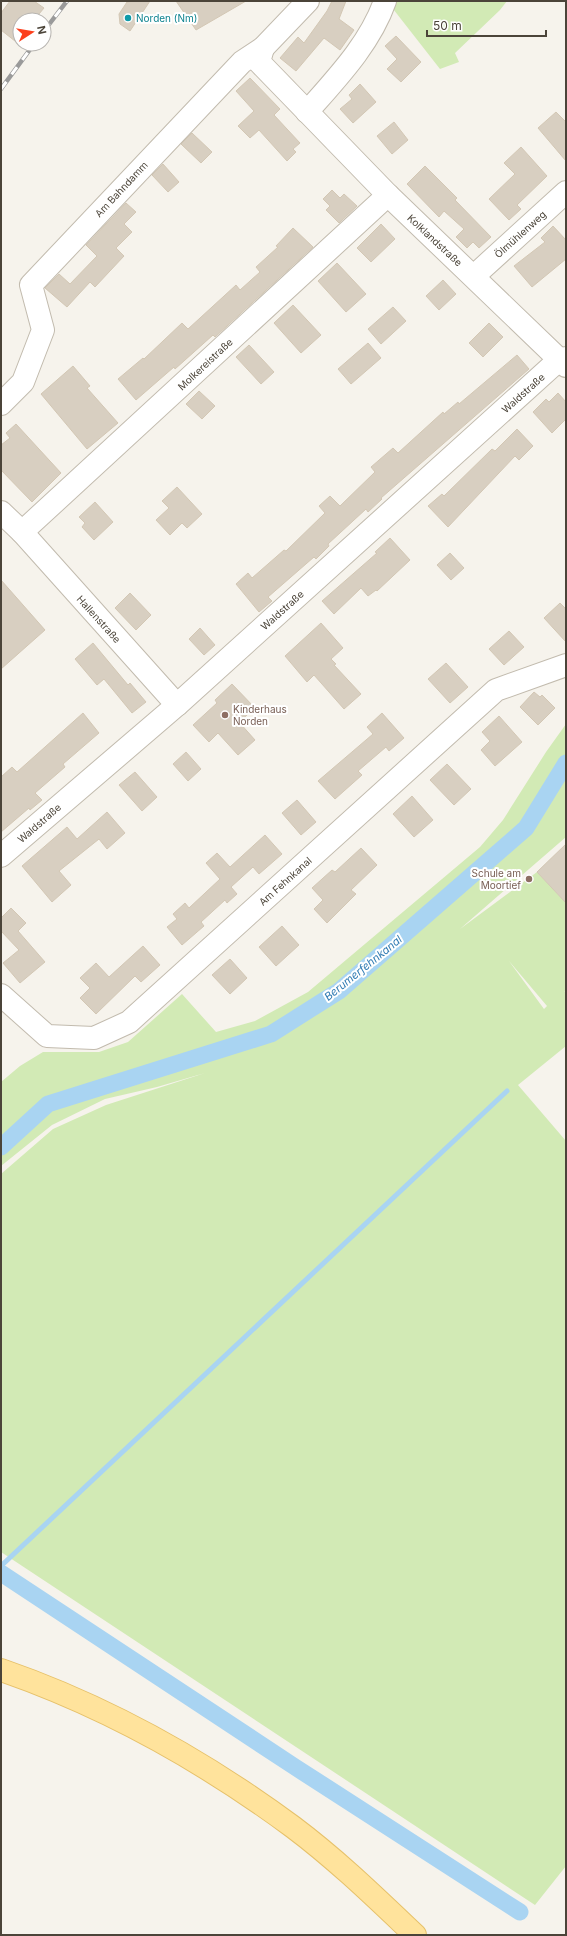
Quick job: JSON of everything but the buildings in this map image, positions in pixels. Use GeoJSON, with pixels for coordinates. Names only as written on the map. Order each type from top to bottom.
{"type":"FeatureCollection","features":[{"type":"Feature","properties":{"kind":"main road"},"geometry":{"type":"LineString","coordinates":[[1,1670],[103,1712],[171,1748],[242,1791],[294,1828],[351,1875],[415,1935]]}},
{"type":"Feature","properties":{"kind":"street","name":"Am Bahndamm"},"geometry":{"type":"LineString","coordinates":[[1,404],[23,382],[43,330],[31,285],[242,62],[263,48],[308,1]]}},
{"type":"Feature","properties":{"kind":"street"},"geometry":{"type":"LineString","coordinates":[[307,112],[337,78],[366,40],[385,1]]}},
{"type":"Feature","properties":{"kind":"street","name":"Kolklandstraße"},"geometry":{"type":"LineString","coordinates":[[263,48],[259,62],[307,112],[388,195],[564,361]]}},
{"type":"Feature","properties":{"kind":"street","name":"Ölmühlenweg"},"geometry":{"type":"LineString","coordinates":[[474,276],[566,192]]}},
{"type":"Feature","properties":{"kind":"street","name":"Molkereistraße"},"geometry":{"type":"LineString","coordinates":[[22,532],[388,195]]}},
{"type":"Feature","properties":{"kind":"street","name":"Waldstraße"},"geometry":{"type":"LineString","coordinates":[[1,856],[177,705],[564,361]]}},
{"type":"Feature","properties":{"kind":"street"},"geometry":{"type":"LineString","coordinates":[[1,512],[22,532]]}},
{"type":"Feature","properties":{"kind":"street","name":"Hallenstraße"},"geometry":{"type":"LineString","coordinates":[[22,532],[177,705]]}},
{"type":"Feature","properties":{"kind":"street","name":"Am Fehnkanal"},"geometry":{"type":"LineString","coordinates":[[1,995],[46,1036],[94,1038],[129,1022],[496,690],[566,665]]}},
{"type":"Feature","properties":{"kind":"green space"},"geometry":{"type":"Polygon","coordinates":[[[393,1],[507,1],[500,10],[455,53],[459,62],[440,69],[390,5],[393,1]]]}},
{"type":"Feature","properties":{"kind":"green space"},"geometry":{"type":"Polygon","coordinates":[[[566,724],[566,837],[460,929],[537,872],[566,903],[566,990],[564,992],[566,991],[566,1046],[518,1085],[566,1141],[566,1866],[535,1905],[1,1552],[1,1174],[53,1129],[106,1105],[205,1073],[157,1087],[105,1099],[52,1125],[1,1166],[1,1082],[20,1066],[43,1052],[99,1052],[128,1042],[182,994],[216,1032],[255,1021],[308,992],[480,847],[503,820],[546,752],[566,724]],[[509,961],[544,1009],[547,1006],[509,961]]]}},
{"type":"Feature","properties":{"kind":"waterway","name":"Berumerfehnkanal"},"geometry":{"type":"LineString","coordinates":[[1,1147],[48,1104],[271,1034],[339,991],[526,828],[566,763]]}},
{"type":"Feature","properties":{"kind":"waterway"},"geometry":{"type":"LineString","coordinates":[[1,1566],[507,1091]]}},
{"type":"Feature","properties":{"kind":"waterway"},"geometry":{"type":"LineString","coordinates":[[1,1573],[295,1767],[520,1912]]}},
{"type":"Feature","properties":{"kind":"railway"},"geometry":{"type":"LineString","coordinates":[[52,21],[67,1]]}},
{"type":"Feature","properties":{"kind":"railway"},"geometry":{"type":"LineString","coordinates":[[1,89],[28,52]]}},
{"type":"Feature","properties":{"kind":"place","name":"Norden (Nm)"},"geometry":{"type":"Point","coordinates":[128,18]}},
{"type":"Feature","properties":{"kind":"place","name":"Kinderhaus Norden"},"geometry":{"type":"Point","coordinates":[225,715]}},
{"type":"Feature","properties":{"kind":"place","name":"Schule am Moortief"},"geometry":{"type":"Point","coordinates":[529,879]}}]}
